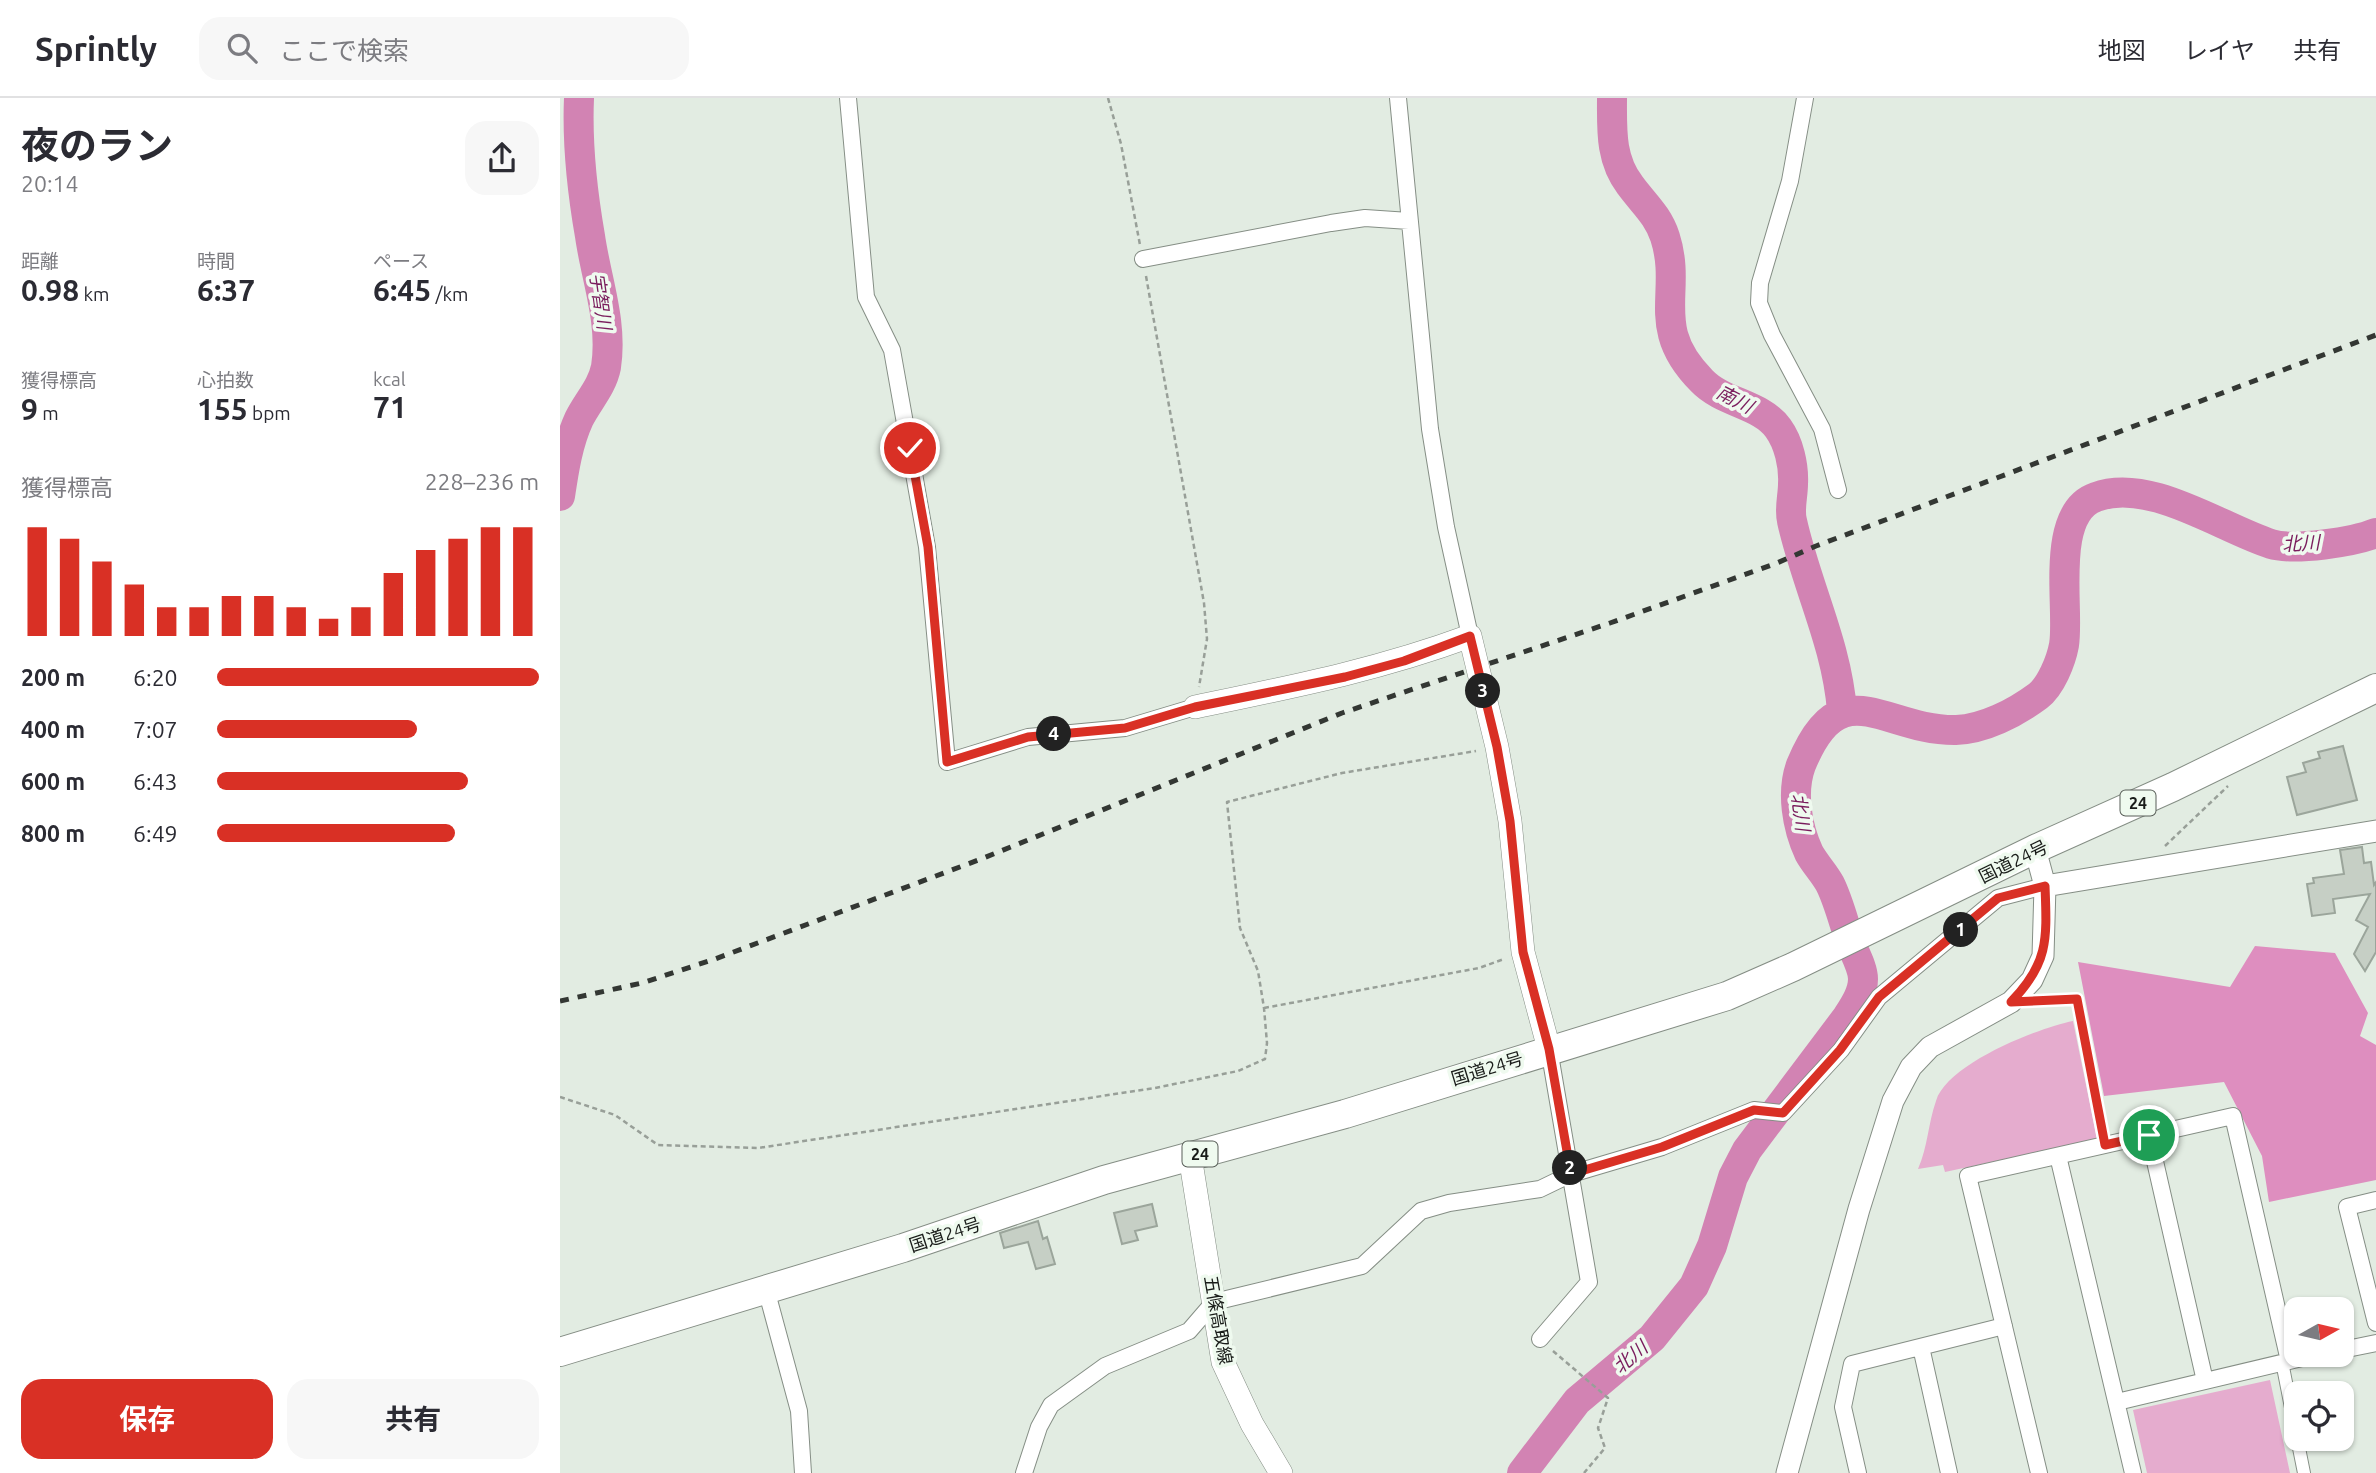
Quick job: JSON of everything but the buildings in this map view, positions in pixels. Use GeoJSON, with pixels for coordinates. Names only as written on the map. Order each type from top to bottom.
{"type":"FeatureCollection","features":[{"type":"Feature","properties":{"kind":"highway","name":"国道24号"},"geometry":{"type":"LineString","coordinates":[[560,1352],[915,1244],[1104,1180],[1345,1114],[1727,996],[2376,688]]}},
{"type":"Feature","properties":{"kind":"main road"},"geometry":{"type":"LineString","coordinates":[[1195,707],[1345,677],[1404,661],[1470,636],[1497,747],[1510,821],[1523,952],[1549,1049]]}},
{"type":"Feature","properties":{"kind":"main road","name":"五條高取線"},"geometry":{"type":"LineString","coordinates":[[1190,1156],[1223,1362],[1252,1424],[1281,1473]]}},
{"type":"Feature","properties":{"kind":"street"},"geometry":{"type":"LineString","coordinates":[[848,98],[866,296],[892,350],[928,547],[947,762],[1028,737],[1125,728],[1195,707]]}},
{"type":"Feature","properties":{"kind":"street"},"geometry":{"type":"LineString","coordinates":[[1398,98],[1430,429],[1446,527],[1470,636]]}},
{"type":"Feature","properties":{"kind":"street"},"geometry":{"type":"LineString","coordinates":[[1805,98],[1790,181],[1760,283],[1759,303],[1772,335],[1822,429],[1838,489]]}},
{"type":"Feature","properties":{"kind":"street"},"geometry":{"type":"LineString","coordinates":[[1143,259],[1365,218],[1409,222]]}},
{"type":"Feature","properties":{"kind":"street"},"geometry":{"type":"LineString","coordinates":[[1024,1473],[1040,1427],[1051,1405],[1105,1366],[1189,1331],[1214,1302],[1362,1266],[1421,1211],[1449,1203],[1540,1189],[1571,1174],[1662,1147],[1754,1110],[1783,1113],[1840,1050],[1879,997],[1998,898],[2045,886],[2376,831]]}},
{"type":"Feature","properties":{"kind":"street"},"geometry":{"type":"LineString","coordinates":[[1787,1473],[1858,1209],[1893,1101],[1911,1067],[1930,1047],[2011,1002],[2032,980],[2043,956],[2045,886],[2035,849]]}},
{"type":"Feature","properties":{"kind":"street"},"geometry":{"type":"LineString","coordinates":[[1540,1339],[1589,1282],[1549,1049]]}},
{"type":"Feature","properties":{"kind":"street"},"geometry":{"type":"LineString","coordinates":[[2039,1473],[1968,1176],[2234,1116],[2284,1357]]}},
{"type":"Feature","properties":{"kind":"street"},"geometry":{"type":"LineString","coordinates":[[2149,1135],[2204,1381]]}},
{"type":"Feature","properties":{"kind":"street"},"geometry":{"type":"LineString","coordinates":[[2058,1156],[2133,1473]]}},
{"type":"Feature","properties":{"kind":"street"},"geometry":{"type":"LineString","coordinates":[[2376,1200],[2347,1207],[2376,1323]]}},
{"type":"Feature","properties":{"kind":"street"},"geometry":{"type":"LineString","coordinates":[[766,1289],[799,1411],[803,1473]]}},
{"type":"Feature","properties":{"kind":"street"},"geometry":{"type":"LineString","coordinates":[[1858,1473],[1843,1407],[1852,1364],[2004,1326]]}},
{"type":"Feature","properties":{"kind":"street"},"geometry":{"type":"LineString","coordinates":[[2354,1348],[2376,1343]]}},
{"type":"Feature","properties":{"kind":"street"},"geometry":{"type":"LineString","coordinates":[[1921,1347],[1950,1473]]}},
{"type":"Feature","properties":{"kind":"street"},"geometry":{"type":"LineString","coordinates":[[2117,1402],[2284,1362]]}},
{"type":"Feature","properties":{"kind":"street"},"geometry":{"type":"LineString","coordinates":[[2300,1451],[2304,1473]]}},
{"type":"Feature","properties":{"kind":"path"},"geometry":{"type":"LineString","coordinates":[[1108,98],[1121,144],[1143,259],[1204,603],[1207,639],[1195,707]]}},
{"type":"Feature","properties":{"kind":"path"},"geometry":{"type":"LineString","coordinates":[[560,1097],[615,1115],[657,1145],[758,1149],[1155,1088],[1238,1071],[1265,1059],[1267,1043],[1258,971],[1240,928],[1227,802],[1342,773],[1497,747]]}},
{"type":"Feature","properties":{"kind":"path"},"geometry":{"type":"LineString","coordinates":[[2153,848],[2166,846],[2234,780],[2242,752]]}},
{"type":"Feature","properties":{"kind":"path"},"geometry":{"type":"LineString","coordinates":[[1264,1008],[1479,968],[1523,952]]}},
{"type":"Feature","properties":{"kind":"path"},"geometry":{"type":"LineString","coordinates":[[2011,1002],[2077,999],[2105,1145]]}},
{"type":"Feature","properties":{"kind":"path"},"geometry":{"type":"LineString","coordinates":[[1540,1339],[1608,1398],[1598,1428],[1605,1448],[1584,1473]]}},
{"type":"Feature","properties":{"kind":"shaded area"},"geometry":{"type":"Polygon","coordinates":[[[2255,946],[2335,953],[2368,1013],[2360,1036],[2376,1045],[2376,1180],[2269,1202],[2262,1156],[2224,1082],[2104,1096],[2078,962],[2230,987],[2255,946]]]}},
{"type":"Feature","properties":{"kind":"shaded area"},"geometry":{"type":"Polygon","coordinates":[[[2073,1021],[2097,1139],[1945,1172],[1943,1165],[1918,1169],[1936,1101],[1944,1087],[1957,1074],[1975,1061],[2017,1040],[2073,1021]]]}},
{"type":"Feature","properties":{"kind":"shaded area"},"geometry":{"type":"Polygon","coordinates":[[[2270,1380],[2290,1473],[2147,1473],[2133,1410],[2270,1380]]]}},
{"type":"Feature","properties":{"kind":"waterway","name":"宇智川"},"geometry":{"type":"LineString","coordinates":[[560,496],[572,437],[601,381],[608,350],[606,317],[582,184],[579,98]]}},
{"type":"Feature","properties":{"kind":"waterway","name":"南川"},"geometry":{"type":"LineString","coordinates":[[1612,98],[1614,143],[1619,165],[1665,237],[1670,257],[1671,326],[1676,344],[1686,362],[1702,381],[1720,394],[1771,420],[1782,434],[1788,448],[1793,477],[1792,521],[1828,638],[1842,711]]}},
{"type":"Feature","properties":{"kind":"waterway","name":"北川"},"geometry":{"type":"LineString","coordinates":[[1522,1473],[1577,1401],[1652,1338],[1694,1286],[1712,1246],[1733,1177],[1747,1150],[1847,1017],[1860,994],[1863,984],[1860,966],[1839,906],[1828,880],[1809,853],[1799,821],[1796,798],[1798,775],[1816,736],[1832,719],[1848,712],[1866,712],[1930,728],[1967,729],[1999,719],[2038,696],[2055,673],[2064,645],[2065,564],[2072,522],[2081,507],[2096,497],[2117,493],[2161,499],[2251,537],[2281,546],[2354,540],[2376,533]]}},
{"type":"Feature","properties":{"kind":"railway"},"geometry":{"type":"LineString","coordinates":[[560,1001],[642,983],[715,959],[981,859],[1342,713],[1610,623],[1777,563],[2376,335]]}},
{"type":"Feature","properties":{"kind":"route"},"geometry":{"type":"LineString","coordinates":[[910,448],[928,547],[947,762],[1028,737],[1125,728],[1195,707],[1345,677],[1404,661],[1470,636],[1497,747],[1510,821],[1523,952],[1549,1049],[1571,1174],[1662,1147],[1717,1122],[1754,1110],[1783,1113],[1840,1050],[1879,997],[1998,898],[2045,886],[2043,956],[2032,980],[2011,1002],[2077,999],[2105,1145],[2149,1135]]}}]}
